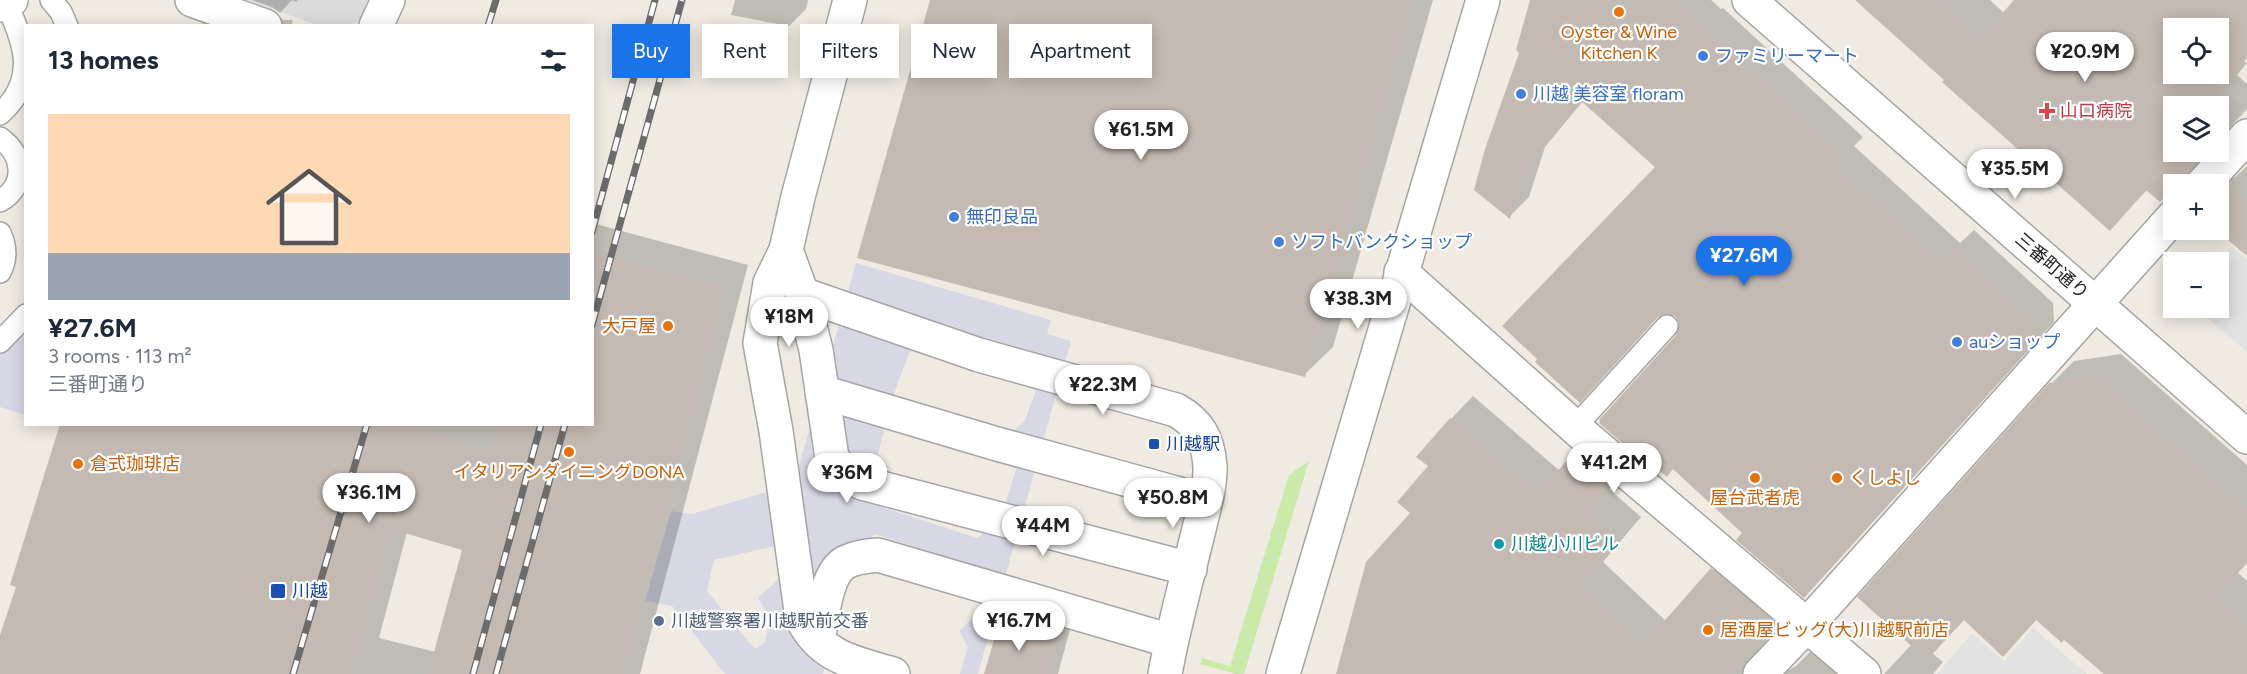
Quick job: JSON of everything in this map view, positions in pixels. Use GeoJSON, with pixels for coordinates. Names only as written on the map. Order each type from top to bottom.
{"type":"FeatureCollection","features":[{"type":"Feature","properties":{"kind":"street"},"geometry":{"type":"LineString","coordinates":[[192,0],[259,24]]}},
{"type":"Feature","properties":{"kind":"street"},"geometry":{"type":"LineString","coordinates":[[377,24],[388,0]]}},
{"type":"Feature","properties":{"kind":"street"},"geometry":{"type":"LineString","coordinates":[[850,0],[786,250],[770,283],[760,343],[776,431],[802,618],[809,633],[833,654],[893,674]]}},
{"type":"Feature","properties":{"kind":"street"},"geometry":{"type":"LineString","coordinates":[[1283,674],[1483,0]]}},
{"type":"Feature","properties":{"kind":"street","name":"三番町通り"},"geometry":{"type":"LineString","coordinates":[[1749,0],[2247,437]]}},
{"type":"Feature","properties":{"kind":"street"},"geometry":{"type":"LineString","coordinates":[[2211,174],[2247,136]]}},
{"type":"Feature","properties":{"kind":"street"},"geometry":{"type":"LineString","coordinates":[[1760,674],[1808,624],[2163,228]]}},
{"type":"Feature","properties":{"kind":"street"},"geometry":{"type":"LineString","coordinates":[[786,250],[802,294],[816,351],[832,458],[839,468],[862,483],[1190,569]]}},
{"type":"Feature","properties":{"kind":"street"},"geometry":{"type":"LineString","coordinates":[[1401,272],[1575,428],[1864,674]]}},
{"type":"Feature","properties":{"kind":"street"},"geometry":{"type":"LineString","coordinates":[[802,294],[979,355],[1176,410],[1189,417],[1198,426],[1207,448],[1210,467],[1205,501],[1169,661],[878,555],[861,556],[843,563],[829,584],[818,641]]}},
{"type":"Feature","properties":{"kind":"street"},"geometry":{"type":"LineString","coordinates":[[822,392],[1008,447],[1205,501]]}},
{"type":"Feature","properties":{"kind":"lane"},"geometry":{"type":"LineString","coordinates":[[51,0],[66,24]]}},
{"type":"Feature","properties":{"kind":"lane"},"geometry":{"type":"LineString","coordinates":[[6,3],[20,33],[24,67]]}},
{"type":"Feature","properties":{"kind":"lane"},"geometry":{"type":"LineString","coordinates":[[0,114],[16,95],[24,77]]}},
{"type":"Feature","properties":{"kind":"lane"},"geometry":{"type":"LineString","coordinates":[[0,138],[10,145],[20,166],[20,177],[16,186],[0,201]]}},
{"type":"Feature","properties":{"kind":"lane"},"geometry":{"type":"LineString","coordinates":[[0,233],[5,261],[0,272]]}},
{"type":"Feature","properties":{"kind":"lane"},"geometry":{"type":"LineString","coordinates":[[0,342],[24,317]]}},
{"type":"Feature","properties":{"kind":"lane"},"geometry":{"type":"LineString","coordinates":[[1575,428],[1667,326]]}},
{"type":"Feature","properties":{"kind":"shaded area"},"geometry":{"type":"Polygon","coordinates":[[[248,0],[368,0],[360,20],[352,24],[314,24],[248,0]]]}},
{"type":"Feature","properties":{"kind":"shaded area"},"geometry":{"type":"Polygon","coordinates":[[[2232,246],[2247,259],[2247,352],[2207,318],[2229,318],[2229,252],[2226,252],[2232,246]]]}},
{"type":"Feature","properties":{"kind":"shaded area"},"geometry":{"type":"Polygon","coordinates":[[[856,263],[1051,320],[1047,334],[1071,341],[978,674],[960,674],[968,647],[959,631],[977,614],[985,581],[969,565],[875,534],[855,552],[823,674],[725,674],[672,606],[645,601],[671,511],[692,514],[794,484],[856,263]],[[923,340],[909,353],[894,394],[900,407],[888,415],[869,489],[881,507],[977,538],[998,525],[1019,461],[1009,436],[1025,420],[1036,391],[923,340]],[[784,544],[714,560],[707,591],[755,649],[765,642],[770,618],[758,598],[783,575],[784,544]]]}},
{"type":"Feature","properties":{"kind":"shaded area"},"geometry":{"type":"Polygon","coordinates":[[[0,326],[24,333],[24,415],[0,407],[0,326]]]}},
{"type":"Feature","properties":{"kind":"shaded area"},"geometry":{"type":"Polygon","coordinates":[[[2033,628],[2087,674],[1937,674],[1972,633],[2004,661],[2033,628]]]}},
{"type":"Feature","properties":{"kind":"green space"},"geometry":{"type":"Polygon","coordinates":[[[1309,461],[1244,674],[1200,664],[1202,658],[1230,666],[1289,475],[1309,461]]]}},
{"type":"Feature","properties":{"kind":"building"},"geometry":{"type":"Polygon","coordinates":[[[930,0],[1413,0],[1305,377],[857,258],[911,67],[911,78],[997,78],[997,24],[923,24],[930,0]]]}},
{"type":"Feature","properties":{"kind":"building"},"geometry":{"type":"Polygon","coordinates":[[[1530,0],[1674,0],[1845,157],[1836,167],[1940,262],[1953,248],[2034,322],[2035,343],[1804,598],[1736,540],[1742,533],[1673,469],[1667,477],[1638,451],[1636,455],[1599,423],[1599,420],[1676,335],[1679,323],[1675,316],[1664,314],[1658,317],[1580,403],[1535,362],[1537,359],[1502,326],[1655,167],[1581,101],[1526,168],[1510,219],[1474,190],[1485,149],[1519,53],[1516,50],[1530,0]]]}},
{"type":"Feature","properties":{"kind":"building","name":"山口病院"},"geometry":{"type":"Polygon","coordinates":[[[1855,0],[1936,0],[1980,39],[2014,0],[2247,0],[2247,57],[2229,77],[2229,18],[2163,18],[2163,84],[2223,84],[2220,87],[2223,89],[2217,96],[2163,96],[2163,162],[2198,162],[2188,174],[2163,174],[2163,199],[2160,202],[2146,190],[2110,231],[1942,82],[1944,80],[1855,0]]]}},
{"type":"Feature","properties":{"kind":"building"},"geometry":{"type":"Polygon","coordinates":[[[2229,185],[2247,200],[2247,256],[2228,240],[2229,185]]]}},
{"type":"Feature","properties":{"kind":"building"},"geometry":{"type":"Polygon","coordinates":[[[594,254],[725,289],[623,674],[428,674],[462,550],[391,529],[352,674],[0,674],[0,635],[16,587],[10,585],[59,426],[409,426],[490,452],[496,426],[594,426],[594,254]]]}},
{"type":"Feature","properties":{"kind":"building"},"geometry":{"type":"Polygon","coordinates":[[[2097,377],[2247,509],[2247,562],[2216,597],[2247,624],[2247,674],[2104,674],[2064,640],[2062,643],[2036,620],[2003,657],[1964,620],[1927,660],[1857,597],[2049,383],[2097,377]]]}},
{"type":"Feature","properties":{"kind":"building"},"geometry":{"type":"Polygon","coordinates":[[[1450,418],[1538,494],[1574,452],[1611,483],[1587,512],[1619,541],[1581,585],[1644,644],[1711,568],[1776,623],[1731,674],[1336,674],[1366,562],[1410,513],[1397,502],[1428,466],[1416,457],[1450,418]]]}},
{"type":"Feature","properties":{"kind":"building"},"geometry":{"type":"Polygon","coordinates":[[[999,623],[1056,639],[1046,674],[984,674],[999,623]]]}},
{"type":"Feature","properties":{"kind":"railway"},"geometry":{"type":"LineString","coordinates":[[489,24],[496,0]]}},
{"type":"Feature","properties":{"kind":"railway"},"geometry":{"type":"LineString","coordinates":[[594,225],[655,0]]}},
{"type":"Feature","properties":{"kind":"railway"},"geometry":{"type":"LineString","coordinates":[[594,318],[682,0]]}},
{"type":"Feature","properties":{"kind":"railway"},"geometry":{"type":"LineString","coordinates":[[293,674],[366,426]]}},
{"type":"Feature","properties":{"kind":"railway"},"geometry":{"type":"LineString","coordinates":[[473,674],[540,426]]}},
{"type":"Feature","properties":{"kind":"railway"},"geometry":{"type":"LineString","coordinates":[[496,674],[564,426]]}},
{"type":"Feature","properties":{"kind":"place","name":"Oyster & Wine Kitchen K"},"geometry":{"type":"Point","coordinates":[1619,12]}},
{"type":"Feature","properties":{"kind":"place","name":"ファミリーマート"},"geometry":{"type":"Point","coordinates":[1703,56]}},
{"type":"Feature","properties":{"kind":"place","name":"川越 美容室 floram"},"geometry":{"type":"Point","coordinates":[1521,94]}},
{"type":"Feature","properties":{"kind":"place","name":"山口病院"},"geometry":{"type":"Point","coordinates":[2047,111]}},
{"type":"Feature","properties":{"kind":"place","name":"無印良品"},"geometry":{"type":"Point","coordinates":[954,217]}},
{"type":"Feature","properties":{"kind":"place","name":"ソフトバンクショップ"},"geometry":{"type":"Point","coordinates":[1279,242]}},
{"type":"Feature","properties":{"kind":"place","name":"大戸屋"},"geometry":{"type":"Point","coordinates":[668,326]}},
{"type":"Feature","properties":{"kind":"place","name":"auショップ"},"geometry":{"type":"Point","coordinates":[1957,342]}},
{"type":"Feature","properties":{"kind":"place","name":"川越駅"},"geometry":{"type":"Point","coordinates":[1154,444]}},
{"type":"Feature","properties":{"kind":"place","name":"イタリアンダイニングDONA"},"geometry":{"type":"Point","coordinates":[569,452]}},
{"type":"Feature","properties":{"kind":"place","name":"倉式珈琲店"},"geometry":{"type":"Point","coordinates":[78,464]}},
{"type":"Feature","properties":{"kind":"place","name":"屋台武者虎"},"geometry":{"type":"Point","coordinates":[1755,478]}},
{"type":"Feature","properties":{"kind":"place","name":"くしよし"},"geometry":{"type":"Point","coordinates":[1837,478]}},
{"type":"Feature","properties":{"kind":"place","name":"川越小川ビル"},"geometry":{"type":"Point","coordinates":[1499,544]}},
{"type":"Feature","properties":{"kind":"place","name":"川越"},"geometry":{"type":"Point","coordinates":[278,591]}},
{"type":"Feature","properties":{"kind":"place","name":"川越警察署川越駅前交番"},"geometry":{"type":"Point","coordinates":[659,621]}},
{"type":"Feature","properties":{"kind":"place","name":"居酒屋ビッグ(大)川越駅前店"},"geometry":{"type":"Point","coordinates":[1708,630]}}]}
